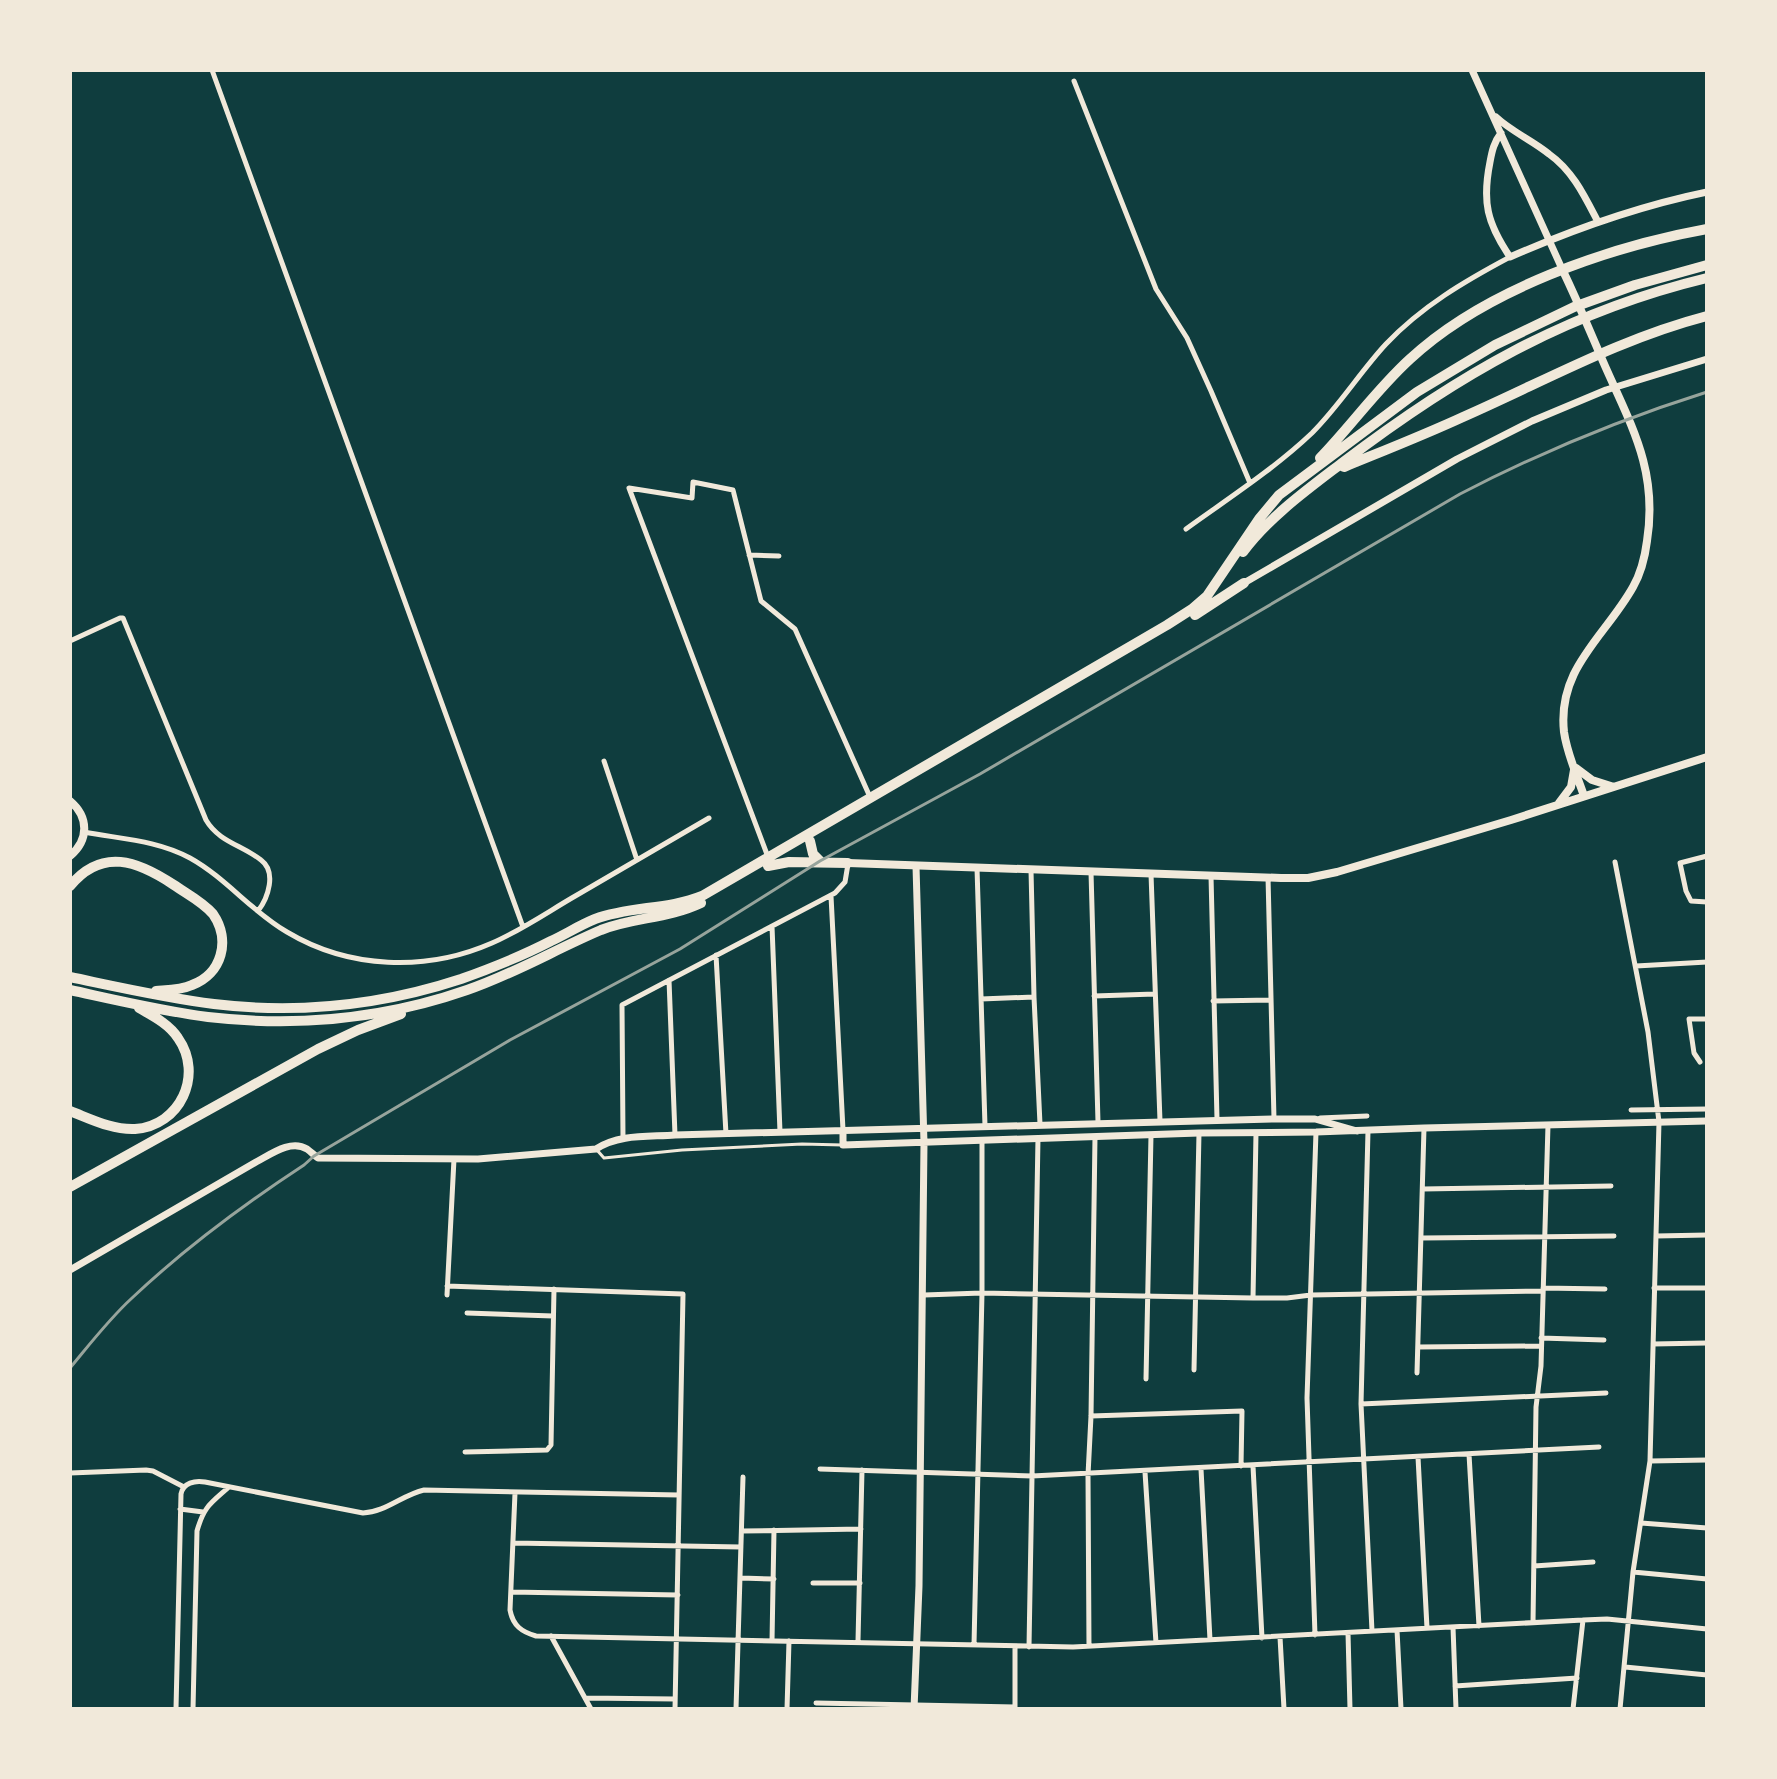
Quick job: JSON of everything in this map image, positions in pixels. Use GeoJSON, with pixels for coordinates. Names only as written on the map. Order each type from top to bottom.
{"type":"FeatureCollection","features":[{"type":"Feature","properties":{"kind":"highway"},"geometry":{"type":"LineString","coordinates":[[1301,479],[1397,371],[1433,339],[1480,308],[1521,288],[1627,248],[1707,229]]}},
{"type":"Feature","properties":{"kind":"highway"},"geometry":{"type":"LineString","coordinates":[[70,1187],[318,1049],[373,1024],[513,972],[602,930],[688,909],[1192,609],[1216,584],[1270,504],[1417,392],[1495,345],[1544,321],[1605,295],[1707,265]]}},
{"type":"Feature","properties":{"kind":"highway"},"geometry":{"type":"LineString","coordinates":[[1195,615],[1217,592],[1256,536],[1285,509],[1430,399],[1554,330],[1611,307],[1707,278]]}},
{"type":"Feature","properties":{"kind":"highway"},"geometry":{"type":"LineString","coordinates":[[1329,473],[1462,418],[1600,353],[1641,336],[1707,316]]}},
{"type":"Feature","properties":{"kind":"highway"},"geometry":{"type":"LineString","coordinates":[[73,978],[215,1004],[285,1008],[368,1001],[413,993],[458,980],[504,963],[597,918],[670,906],[714,890],[810,841],[1172,630],[1244,583]]}},
{"type":"Feature","properties":{"kind":"highway"},"geometry":{"type":"LineString","coordinates":[[810,841],[813,854],[820,861]]}},
{"type":"Feature","properties":{"kind":"highway"},"geometry":{"type":"LineString","coordinates":[[70,886],[94,866],[117,861],[133,863],[158,874],[212,913],[219,924],[223,946],[213,972],[192,986],[142,992]]}},
{"type":"Feature","properties":{"kind":"highway"},"geometry":{"type":"LineString","coordinates":[[768,862],[848,863]]}},
{"type":"Feature","properties":{"kind":"highway"},"geometry":{"type":"LineString","coordinates":[[72,991],[208,1017],[287,1021],[370,1014],[445,998]]}},
{"type":"Feature","properties":{"kind":"highway"},"geometry":{"type":"LineString","coordinates":[[70,1111],[110,1126],[136,1129],[162,1121],[175,1110],[183,1097],[189,1067],[179,1039],[165,1024],[127,1002]]}},
{"type":"Feature","properties":{"kind":"main road"},"geometry":{"type":"LineString","coordinates":[[1563,271],[1632,423],[1643,454],[1650,508],[1648,539],[1641,570],[1615,614],[1584,654],[1569,685],[1564,719],[1566,742],[1584,796]]}},
{"type":"Feature","properties":{"kind":"main road"},"geometry":{"type":"LineString","coordinates":[[848,863],[1308,878],[1555,806],[1707,757]]}},
{"type":"Feature","properties":{"kind":"main road"},"geometry":{"type":"LineString","coordinates":[[1573,765],[1592,780],[1614,787]]}},
{"type":"Feature","properties":{"kind":"main road"},"geometry":{"type":"LineString","coordinates":[[1555,806],[1571,787],[1573,765]]}},
{"type":"Feature","properties":{"kind":"main road"},"geometry":{"type":"LineString","coordinates":[[70,801],[79,809],[84,832],[80,846],[70,856]]}},
{"type":"Feature","properties":{"kind":"street"},"geometry":{"type":"LineString","coordinates":[[212,70],[523,927]]}},
{"type":"Feature","properties":{"kind":"street"},"geometry":{"type":"LineString","coordinates":[[1472,70],[1563,271]]}},
{"type":"Feature","properties":{"kind":"street"},"geometry":{"type":"LineString","coordinates":[[1074,81],[1156,289],[1187,338],[1250,483]]}},
{"type":"Feature","properties":{"kind":"street"},"geometry":{"type":"LineString","coordinates":[[1491,112],[1564,167],[1579,186],[1598,222]]}},
{"type":"Feature","properties":{"kind":"street"},"geometry":{"type":"LineString","coordinates":[[1501,133],[1493,147],[1485,199],[1492,222],[1510,257]]}},
{"type":"Feature","properties":{"kind":"street"},"geometry":{"type":"LineString","coordinates":[[1186,529],[1283,458],[1314,431],[1380,351],[1412,319],[1447,292],[1510,257],[1598,222],[1707,192]]}},
{"type":"Feature","properties":{"kind":"street"},"geometry":{"type":"LineString","coordinates":[[1244,583],[1457,459],[1532,421],[1606,390],[1707,359]]}},
{"type":"Feature","properties":{"kind":"street"},"geometry":{"type":"LineString","coordinates":[[768,862],[629,488],[692,498],[693,482],[733,490],[761,601],[795,629],[870,798]]}},
{"type":"Feature","properties":{"kind":"street"},"geometry":{"type":"LineString","coordinates":[[749,555],[779,556]]}},
{"type":"Feature","properties":{"kind":"street"},"geometry":{"type":"LineString","coordinates":[[70,641],[123,618],[206,820],[223,839],[265,862],[269,886],[266,899],[258,911]]}},
{"type":"Feature","properties":{"kind":"street"},"geometry":{"type":"LineString","coordinates":[[604,761],[637,860]]}},
{"type":"Feature","properties":{"kind":"street"},"geometry":{"type":"LineString","coordinates":[[84,832],[173,850],[208,869],[290,934],[322,950],[385,963],[420,962],[490,944],[709,818]]}},
{"type":"Feature","properties":{"kind":"street"},"geometry":{"type":"LineString","coordinates":[[1707,856],[1680,863],[1691,901],[1707,902]]}},
{"type":"Feature","properties":{"kind":"street"},"geometry":{"type":"LineString","coordinates":[[1615,862],[1650,1041],[1659,1122],[1650,1461],[1633,1572],[1620,1709],[1628,1709]]}},
{"type":"Feature","properties":{"kind":"street"},"geometry":{"type":"LineString","coordinates":[[623,1138],[622,1005],[831,896],[845,882],[848,863]]}},
{"type":"Feature","properties":{"kind":"street"},"geometry":{"type":"LineString","coordinates":[[914,1707],[924,1295],[924,1128],[916,866]]}},
{"type":"Feature","properties":{"kind":"street"},"geometry":{"type":"LineString","coordinates":[[977,868],[985,1126]]}},
{"type":"Feature","properties":{"kind":"street"},"geometry":{"type":"LineString","coordinates":[[1031,869],[1040,1124]]}},
{"type":"Feature","properties":{"kind":"street"},"geometry":{"type":"LineString","coordinates":[[1089,1646],[1088,1475],[1095,1137],[1098,1122],[1091,870]]}},
{"type":"Feature","properties":{"kind":"street"},"geometry":{"type":"LineString","coordinates":[[1151,873],[1160,1121]]}},
{"type":"Feature","properties":{"kind":"street"},"geometry":{"type":"LineString","coordinates":[[1211,876],[1217,1119]]}},
{"type":"Feature","properties":{"kind":"street"},"geometry":{"type":"LineString","coordinates":[[1268,877],[1274,1119]]}},
{"type":"Feature","properties":{"kind":"street"},"geometry":{"type":"LineString","coordinates":[[831,896],[843,1145],[1707,1121]]}},
{"type":"Feature","properties":{"kind":"street"},"geometry":{"type":"LineString","coordinates":[[772,926],[780,1132]]}},
{"type":"Feature","properties":{"kind":"street"},"geometry":{"type":"LineString","coordinates":[[716,955],[726,1134]]}},
{"type":"Feature","properties":{"kind":"street"},"geometry":{"type":"LineString","coordinates":[[1636,966],[1707,962]]}},
{"type":"Feature","properties":{"kind":"street"},"geometry":{"type":"LineString","coordinates":[[669,980],[675,1135]]}},
{"type":"Feature","properties":{"kind":"street"},"geometry":{"type":"LineString","coordinates":[[1094,996],[1155,994]]}},
{"type":"Feature","properties":{"kind":"street"},"geometry":{"type":"LineString","coordinates":[[981,999],[1034,997]]}},
{"type":"Feature","properties":{"kind":"street"},"geometry":{"type":"LineString","coordinates":[[1213,1001],[1271,1000]]}},
{"type":"Feature","properties":{"kind":"street"},"geometry":{"type":"LineString","coordinates":[[1700,1062],[1694,1053],[1689,1019],[1707,1019]]}},
{"type":"Feature","properties":{"kind":"street"},"geometry":{"type":"LineString","coordinates":[[1631,1110],[1707,1109]]}},
{"type":"Feature","properties":{"kind":"street"},"geometry":{"type":"LineString","coordinates":[[70,1270],[256,1162],[280,1149],[293,1146],[308,1149],[318,1158],[478,1159],[596,1149],[623,1138],[675,1135],[1367,1116]]}},
{"type":"Feature","properties":{"kind":"street"},"geometry":{"type":"LineString","coordinates":[[1315,1119],[1357,1131]]}},
{"type":"Feature","properties":{"kind":"street"},"geometry":{"type":"LineString","coordinates":[[1533,1623],[1536,1397],[1541,1366],[1548,1125]]}},
{"type":"Feature","properties":{"kind":"street"},"geometry":{"type":"LineString","coordinates":[[1417,1373],[1424,1128]]}},
{"type":"Feature","properties":{"kind":"street"},"geometry":{"type":"LineString","coordinates":[[1368,1131],[1361,1404],[1372,1631]]}},
{"type":"Feature","properties":{"kind":"street"},"geometry":{"type":"LineString","coordinates":[[1315,1635],[1307,1398],[1316,1132]]}},
{"type":"Feature","properties":{"kind":"street"},"geometry":{"type":"LineString","coordinates":[[1194,1370],[1199,1133]]}},
{"type":"Feature","properties":{"kind":"street"},"geometry":{"type":"LineString","coordinates":[[1253,1298],[1256,1133]]}},
{"type":"Feature","properties":{"kind":"street"},"geometry":{"type":"LineString","coordinates":[[1146,1379],[1151,1135]]}},
{"type":"Feature","properties":{"kind":"street"},"geometry":{"type":"LineString","coordinates":[[1029,1647],[1038,1138]]}},
{"type":"Feature","properties":{"kind":"street"},"geometry":{"type":"LineString","coordinates":[[974,1645],[982,1293],[982,1140]]}},
{"type":"Feature","properties":{"kind":"street"},"geometry":{"type":"LineString","coordinates":[[447,1295],[454,1158]]}},
{"type":"Feature","properties":{"kind":"street"},"geometry":{"type":"LineString","coordinates":[[1423,1189],[1611,1186]]}},
{"type":"Feature","properties":{"kind":"street"},"geometry":{"type":"LineString","coordinates":[[1656,1236],[1707,1235]]}},
{"type":"Feature","properties":{"kind":"street"},"geometry":{"type":"LineString","coordinates":[[1422,1238],[1614,1236]]}},
{"type":"Feature","properties":{"kind":"street"},"geometry":{"type":"LineString","coordinates":[[447,1286],[683,1294],[675,1709]]}},
{"type":"Feature","properties":{"kind":"street"},"geometry":{"type":"LineString","coordinates":[[1654,1288],[1707,1288]]}},
{"type":"Feature","properties":{"kind":"street"},"geometry":{"type":"LineString","coordinates":[[465,1452],[547,1450],[551,1445],[554,1289]]}},
{"type":"Feature","properties":{"kind":"street"},"geometry":{"type":"LineString","coordinates":[[924,1295],[982,1293],[1253,1298],[1605,1289]]}},
{"type":"Feature","properties":{"kind":"street"},"geometry":{"type":"LineString","coordinates":[[467,1313],[553,1316]]}},
{"type":"Feature","properties":{"kind":"street"},"geometry":{"type":"LineString","coordinates":[[1541,1338],[1604,1340]]}},
{"type":"Feature","properties":{"kind":"street"},"geometry":{"type":"LineString","coordinates":[[1653,1344],[1707,1343]]}},
{"type":"Feature","properties":{"kind":"street"},"geometry":{"type":"LineString","coordinates":[[1418,1347],[1541,1346]]}},
{"type":"Feature","properties":{"kind":"street"},"geometry":{"type":"LineString","coordinates":[[1361,1404],[1606,1393]]}},
{"type":"Feature","properties":{"kind":"street"},"geometry":{"type":"LineString","coordinates":[[1091,1416],[1242,1411],[1241,1466]]}},
{"type":"Feature","properties":{"kind":"street"},"geometry":{"type":"LineString","coordinates":[[820,1469],[979,1475],[1088,1475],[1599,1447]]}},
{"type":"Feature","properties":{"kind":"street"},"geometry":{"type":"LineString","coordinates":[[1469,1454],[1479,1626]]}},
{"type":"Feature","properties":{"kind":"street"},"geometry":{"type":"LineString","coordinates":[[1418,1457],[1427,1628]]}},
{"type":"Feature","properties":{"kind":"street"},"geometry":{"type":"LineString","coordinates":[[1650,1461],[1707,1460]]}},
{"type":"Feature","properties":{"kind":"street"},"geometry":{"type":"LineString","coordinates":[[1253,1466],[1262,1638]]}},
{"type":"Feature","properties":{"kind":"street"},"geometry":{"type":"LineString","coordinates":[[1201,1469],[1210,1640]]}},
{"type":"Feature","properties":{"kind":"street"},"geometry":{"type":"LineString","coordinates":[[858,1641],[862,1470]]}},
{"type":"Feature","properties":{"kind":"street"},"geometry":{"type":"LineString","coordinates":[[70,1473],[153,1471],[184,1487]]}},
{"type":"Feature","properties":{"kind":"street"},"geometry":{"type":"LineString","coordinates":[[1145,1472],[1156,1643]]}},
{"type":"Feature","properties":{"kind":"street"},"geometry":{"type":"LineString","coordinates":[[736,1709],[743,1477]]}},
{"type":"Feature","properties":{"kind":"street"},"geometry":{"type":"LineString","coordinates":[[176,1709],[180,1509],[181,1494],[191,1482],[201,1481],[363,1513],[379,1510],[424,1490],[679,1495]]}},
{"type":"Feature","properties":{"kind":"street"},"geometry":{"type":"LineString","coordinates":[[193,1709],[197,1531],[203,1512],[229,1487]]}},
{"type":"Feature","properties":{"kind":"street"},"geometry":{"type":"LineString","coordinates":[[515,1493],[511,1616],[523,1632],[532,1635],[1029,1647],[1607,1619],[1707,1629]]}},
{"type":"Feature","properties":{"kind":"street"},"geometry":{"type":"LineString","coordinates":[[180,1509],[203,1512]]}},
{"type":"Feature","properties":{"kind":"street"},"geometry":{"type":"LineString","coordinates":[[1641,1523],[1707,1528]]}},
{"type":"Feature","properties":{"kind":"street"},"geometry":{"type":"LineString","coordinates":[[742,1531],[861,1529]]}},
{"type":"Feature","properties":{"kind":"street"},"geometry":{"type":"LineString","coordinates":[[772,1641],[774,1530]]}},
{"type":"Feature","properties":{"kind":"street"},"geometry":{"type":"LineString","coordinates":[[513,1543],[741,1547]]}},
{"type":"Feature","properties":{"kind":"street"},"geometry":{"type":"LineString","coordinates":[[1534,1566],[1593,1562]]}},
{"type":"Feature","properties":{"kind":"street"},"geometry":{"type":"LineString","coordinates":[[1633,1572],[1707,1579]]}},
{"type":"Feature","properties":{"kind":"street"},"geometry":{"type":"LineString","coordinates":[[741,1578],[774,1579]]}},
{"type":"Feature","properties":{"kind":"street"},"geometry":{"type":"LineString","coordinates":[[813,1583],[860,1583]]}},
{"type":"Feature","properties":{"kind":"street"},"geometry":{"type":"LineString","coordinates":[[511,1592],[678,1595]]}},
{"type":"Feature","properties":{"kind":"street"},"geometry":{"type":"LineString","coordinates":[[1573,1709],[1583,1620]]}},
{"type":"Feature","properties":{"kind":"street"},"geometry":{"type":"LineString","coordinates":[[1453,1627],[1456,1709]]}},
{"type":"Feature","properties":{"kind":"street"},"geometry":{"type":"LineString","coordinates":[[1397,1630],[1401,1709]]}},
{"type":"Feature","properties":{"kind":"street"},"geometry":{"type":"LineString","coordinates":[[1348,1633],[1350,1709]]}},
{"type":"Feature","properties":{"kind":"street"},"geometry":{"type":"LineString","coordinates":[[551,1636],[591,1709]]}},
{"type":"Feature","properties":{"kind":"street"},"geometry":{"type":"LineString","coordinates":[[1280,1637],[1284,1709]]}},
{"type":"Feature","properties":{"kind":"street"},"geometry":{"type":"LineString","coordinates":[[787,1709],[789,1641]]}},
{"type":"Feature","properties":{"kind":"street"},"geometry":{"type":"LineString","coordinates":[[816,1703],[1015,1708],[1015,1646]]}},
{"type":"Feature","properties":{"kind":"street"},"geometry":{"type":"LineString","coordinates":[[1625,1667],[1707,1675]]}},
{"type":"Feature","properties":{"kind":"street"},"geometry":{"type":"LineString","coordinates":[[1455,1686],[1577,1678]]}},
{"type":"Feature","properties":{"kind":"street"},"geometry":{"type":"LineString","coordinates":[[585,1698],[675,1699]]}},
{"type":"Feature","properties":{"kind":"lane"},"geometry":{"type":"LineString","coordinates":[[596,1149],[604,1158],[682,1150],[843,1145]]}},
{"type":"Feature","properties":{"kind":"railway"},"geometry":{"type":"LineString","coordinates":[[70,1368],[115,1314],[152,1280],[215,1228],[314,1156],[510,1040],[680,949],[820,861],[980,774],[1460,494],[1581,438],[1707,392]]}}]}
